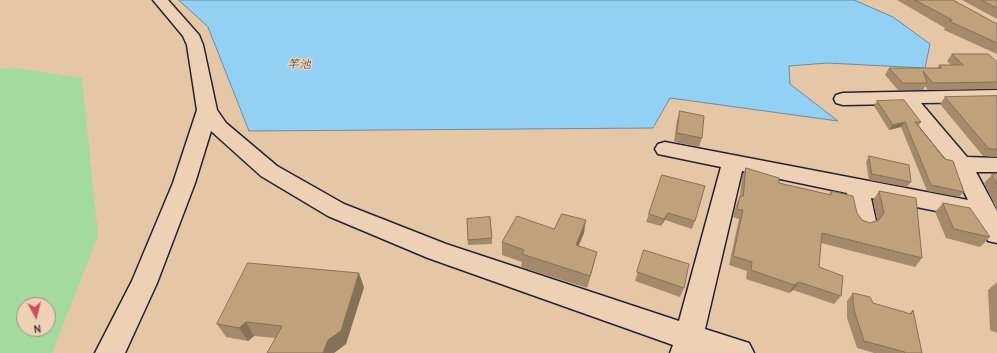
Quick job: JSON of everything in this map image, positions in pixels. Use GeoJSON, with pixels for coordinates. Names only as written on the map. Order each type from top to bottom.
{"type":"FeatureCollection","features":[{"type":"Feature","properties":{"kind":"street"},"geometry":{"type":"LineString","coordinates":[[160,0],[191,35],[195,45],[207,110],[219,128],[269,171],[336,210],[438,251],[688,345],[739,353]]}},
{"type":"Feature","properties":{"kind":"street"},"geometry":{"type":"LineString","coordinates":[[843,99],[997,96]]}},
{"type":"Feature","properties":{"kind":"street"},"geometry":{"type":"LineString","coordinates":[[906,98],[961,164],[997,234]]}},
{"type":"Feature","properties":{"kind":"street"},"geometry":{"type":"LineString","coordinates":[[110,353],[144,283],[184,183],[207,110]]}},
{"type":"Feature","properties":{"kind":"street"},"geometry":{"type":"LineString","coordinates":[[665,149],[986,212]]}},
{"type":"Feature","properties":{"kind":"street"},"geometry":{"type":"LineString","coordinates":[[688,345],[733,162]]}},
{"type":"Feature","properties":{"kind":"street"},"geometry":{"type":"LineString","coordinates":[[961,164],[997,165]]}},
{"type":"Feature","properties":{"kind":"street"},"geometry":{"type":"LineString","coordinates":[[857,187],[864,221]]}},
{"type":"Feature","properties":{"kind":"green space"},"geometry":{"type":"Polygon","coordinates":[[[16,68],[82,78],[98,236],[52,353],[0,353],[0,69],[16,68]]]}},
{"type":"Feature","properties":{"kind":"water","name":"竿池"},"geometry":{"type":"Polygon","coordinates":[[[179,0],[854,0],[893,17],[930,44],[925,68],[827,63],[789,66],[790,84],[838,121],[670,98],[653,128],[249,131],[208,27],[179,0]]]}},
{"type":"Feature","properties":{"kind":"building"},"geometry":{"type":"Polygon","coordinates":[[[915,0],[953,0],[997,24],[997,43],[949,21],[952,20],[915,0]]]}},
{"type":"Feature","properties":{"kind":"building"},"geometry":{"type":"Polygon","coordinates":[[[982,0],[997,0],[997,8],[982,0]]]}},
{"type":"Feature","properties":{"kind":"building"},"geometry":{"type":"Polygon","coordinates":[[[952,54],[988,54],[997,62],[997,82],[933,83],[923,71],[927,83],[903,83],[889,68],[942,68],[939,65],[963,65],[952,54]]]}},
{"type":"Feature","properties":{"kind":"building"},"geometry":{"type":"Polygon","coordinates":[[[997,96],[997,149],[989,149],[945,97],[997,96]]]}},
{"type":"Feature","properties":{"kind":"building"},"geometry":{"type":"Polygon","coordinates":[[[904,100],[921,122],[915,122],[945,159],[953,161],[964,192],[931,185],[905,122],[893,125],[877,101],[904,100]]]}},
{"type":"Feature","properties":{"kind":"building"},"geometry":{"type":"Polygon","coordinates":[[[680,111],[704,116],[702,138],[677,133],[680,111]]]}},
{"type":"Feature","properties":{"kind":"building"},"geometry":{"type":"Polygon","coordinates":[[[869,156],[909,165],[911,182],[872,174],[869,156]]]}},
{"type":"Feature","properties":{"kind":"building"},"geometry":{"type":"Polygon","coordinates":[[[746,168],[779,178],[779,183],[831,195],[831,191],[853,196],[857,213],[862,220],[870,223],[879,220],[884,213],[879,191],[916,198],[922,258],[822,233],[819,267],[843,276],[841,296],[799,282],[794,285],[751,270],[752,262],[733,256],[743,210],[737,209],[740,196],[743,196],[746,168]]]}},
{"type":"Feature","properties":{"kind":"building"},"geometry":{"type":"Polygon","coordinates":[[[997,174],[997,185],[992,175],[997,174]]]}},
{"type":"Feature","properties":{"kind":"building"},"geometry":{"type":"Polygon","coordinates":[[[662,175],[705,186],[695,221],[668,213],[664,219],[649,214],[662,175]]]}},
{"type":"Feature","properties":{"kind":"building"},"geometry":{"type":"Polygon","coordinates":[[[943,203],[970,208],[990,237],[954,229],[943,203]]]}},
{"type":"Feature","properties":{"kind":"building"},"geometry":{"type":"Polygon","coordinates":[[[562,214],[586,220],[576,245],[597,252],[590,276],[522,254],[524,250],[502,242],[517,216],[554,229],[562,214]]]}},
{"type":"Feature","properties":{"kind":"building"},"geometry":{"type":"Polygon","coordinates":[[[490,217],[492,238],[468,240],[467,219],[490,217]]]}},
{"type":"Feature","properties":{"kind":"building"},"geometry":{"type":"Polygon","coordinates":[[[644,250],[689,264],[684,288],[637,272],[644,250]]]}},
{"type":"Feature","properties":{"kind":"building"},"geometry":{"type":"Polygon","coordinates":[[[248,263],[359,273],[341,331],[328,340],[323,353],[267,353],[282,326],[246,322],[239,328],[217,324],[248,263]]]}},
{"type":"Feature","properties":{"kind":"building"},"geometry":{"type":"Polygon","coordinates":[[[853,293],[870,297],[873,303],[911,314],[913,310],[922,353],[904,353],[905,352],[864,341],[854,310],[853,293]]]}}]}
